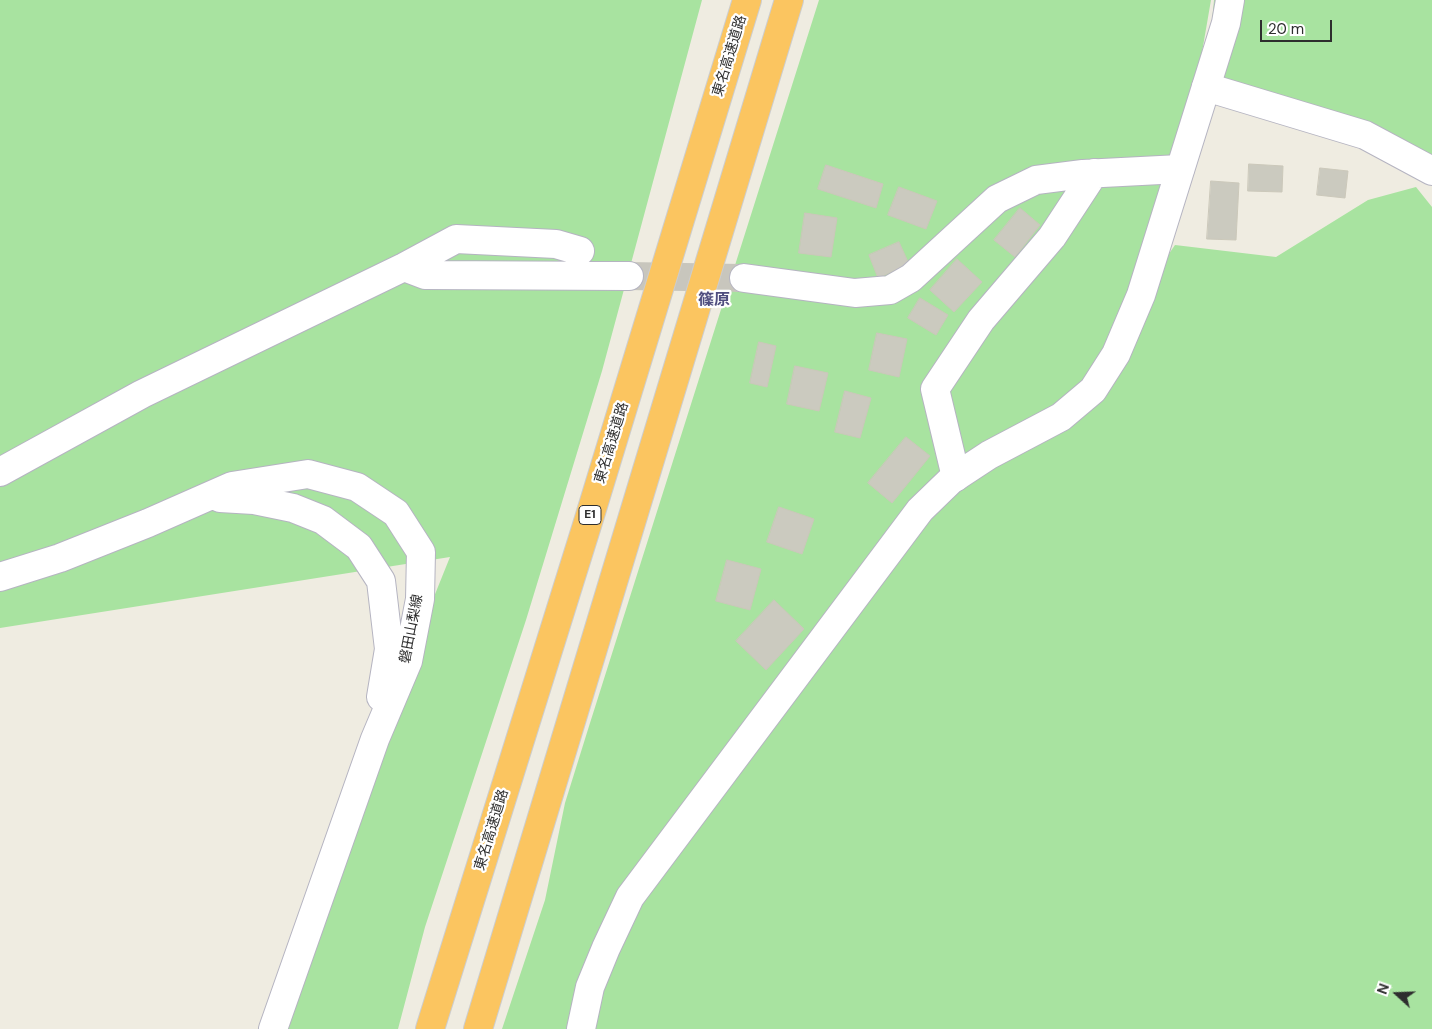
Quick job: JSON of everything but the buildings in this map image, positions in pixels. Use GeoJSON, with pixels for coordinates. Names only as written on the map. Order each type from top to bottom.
{"type":"FeatureCollection","features":[{"type":"Feature","properties":{"kind":"highway","name":"東名高速道路"},"geometry":{"type":"LineString","coordinates":[[430,1029],[588,522],[747,0]]}},
{"type":"Feature","properties":{"kind":"highway"},"geometry":{"type":"LineString","coordinates":[[478,1029],[790,0]]}},
{"type":"Feature","properties":{"kind":"street"},"geometry":{"type":"LineString","coordinates":[[581,1029],[590,987],[630,897],[920,510],[951,480],[989,455],[1060,417],[1093,390],[1116,354],[1141,295],[1226,23],[1230,0]]}},
{"type":"Feature","properties":{"kind":"street"},"geometry":{"type":"LineString","coordinates":[[1206,87],[1365,134],[1432,171]]}},
{"type":"Feature","properties":{"kind":"street"},"geometry":{"type":"LineString","coordinates":[[744,278],[855,293],[890,290],[911,278],[997,199],[1036,180],[1094,173],[1180,169]]}},
{"type":"Feature","properties":{"kind":"street"},"geometry":{"type":"LineString","coordinates":[[956,477],[935,389],[981,320],[1052,237],[1094,173]]}},
{"type":"Feature","properties":{"kind":"street"},"geometry":{"type":"LineString","coordinates":[[0,472],[142,394],[404,267],[456,239],[556,244],[580,251]]}},
{"type":"Feature","properties":{"kind":"street"},"geometry":{"type":"LineString","coordinates":[[404,267],[425,275],[629,276]]}},
{"type":"Feature","properties":{"kind":"street","name":"磐田山梨線"},"geometry":{"type":"LineString","coordinates":[[0,577],[60,558],[148,523],[232,486],[308,474],[357,487],[396,513],[421,552],[420,599],[408,661],[374,739],[273,1029]]}},
{"type":"Feature","properties":{"kind":"street","name":"磐田山梨線"},"geometry":{"type":"LineString","coordinates":[[206,497],[254,500],[293,508],[323,520],[359,547],[381,581],[389,649],[374,739]]}},
{"type":"Feature","properties":{"kind":"green space"},"geometry":{"type":"Polygon","coordinates":[[[0,0],[702,0],[602,371],[526,620],[425,927],[398,1029],[260,1029],[450,557],[0,628],[0,0]]]}},
{"type":"Feature","properties":{"kind":"green space"},"geometry":{"type":"Polygon","coordinates":[[[819,0],[1211,0],[1185,151],[1142,293],[1175,245],[1276,257],[1368,200],[1416,187],[1432,207],[1432,1029],[502,1029],[545,900],[565,803],[819,0]]]}},
{"type":"Feature","properties":{"kind":"green space"},"geometry":{"type":"Polygon","coordinates":[[[1214,0],[1432,0],[1432,172],[1206,87],[1214,0]]]}},
{"type":"Feature","properties":{"kind":"tunnel"},"geometry":{"type":"LineString","coordinates":[[629,276],[744,278]]}},
{"type":"Feature","properties":{"kind":"district","name":"篠原"},"geometry":{"type":"Point","coordinates":[714,301]}}]}
